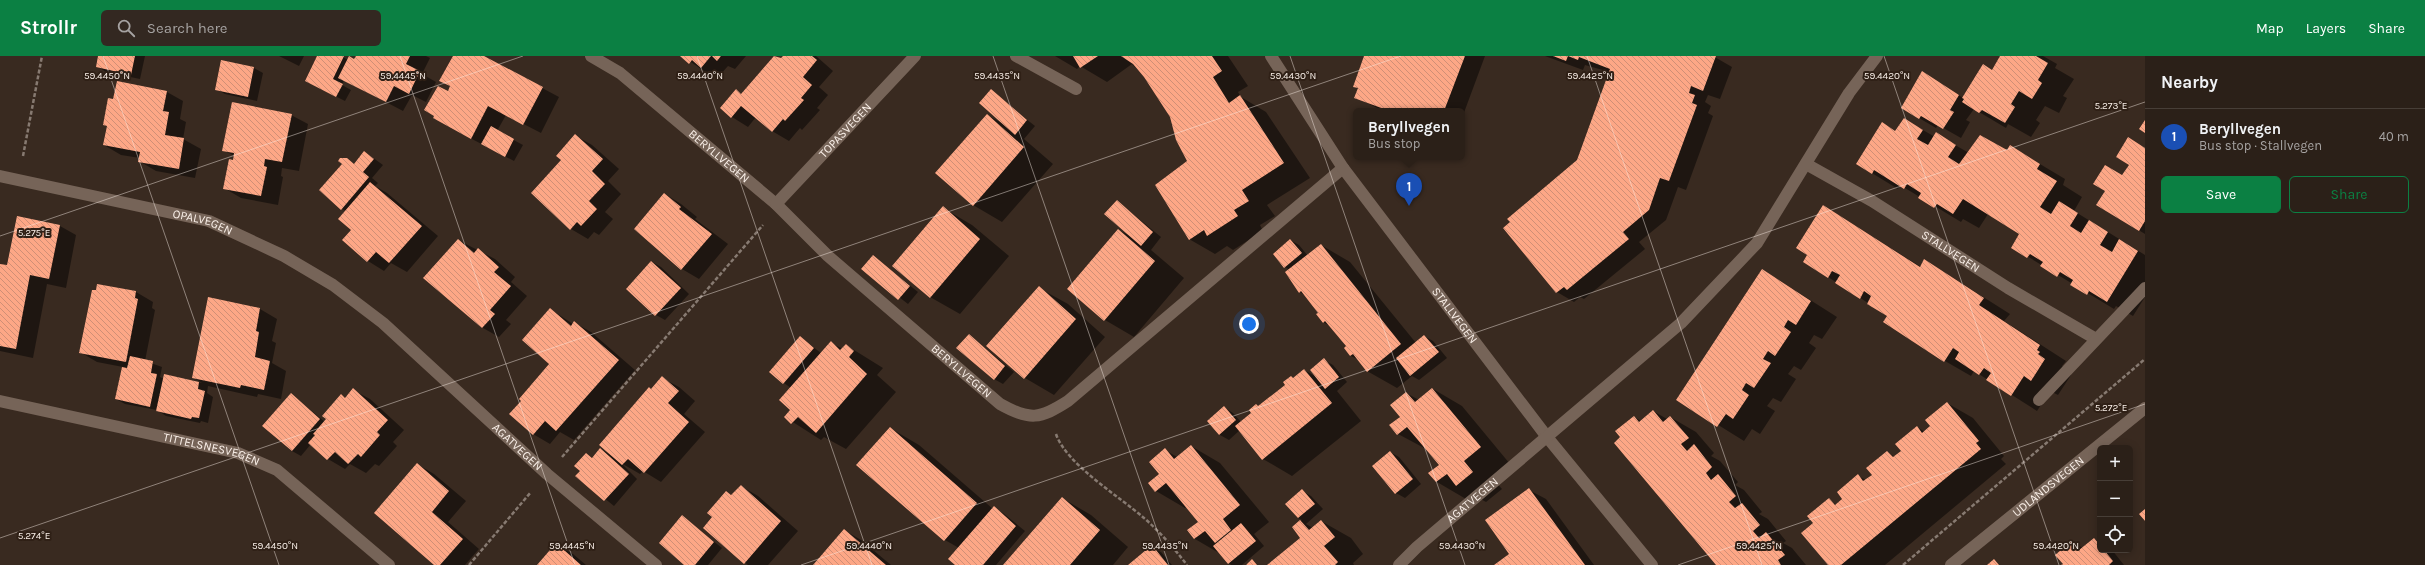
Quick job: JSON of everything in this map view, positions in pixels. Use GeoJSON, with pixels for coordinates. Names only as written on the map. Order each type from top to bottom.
{"type":"FeatureCollection","features":[{"type":"Feature","properties":{"kind":"street","name":"BERYLLVEGEN"},"geometry":{"type":"LineString","coordinates":[[591,56],[620,73],[776,204],[828,256],[1000,404],[1018,414],[1035,417],[1049,413],[1080,391],[1343,168]]}},
{"type":"Feature","properties":{"kind":"street","name":"TOPASVEGEN"},"geometry":{"type":"LineString","coordinates":[[776,204],[915,56]]}},
{"type":"Feature","properties":{"kind":"street"},"geometry":{"type":"LineString","coordinates":[[1016,56],[1076,89]]}},
{"type":"Feature","properties":{"kind":"street","name":"STALLVEGEN"},"geometry":{"type":"LineString","coordinates":[[1271,56],[1343,168],[1547,437],[1652,565]]}},
{"type":"Feature","properties":{"kind":"street","name":"AGATVEGEN"},"geometry":{"type":"LineString","coordinates":[[1399,565],[1417,547],[1681,323],[1756,243],[1849,93],[1877,56]]}},
{"type":"Feature","properties":{"kind":"street","name":"STALLVEGEN"},"geometry":{"type":"LineString","coordinates":[[1806,164],[1872,201],[2002,284],[2096,339]]}},
{"type":"Feature","properties":{"kind":"street","name":"OPALVEGEN"},"geometry":{"type":"LineString","coordinates":[[0,176],[209,221],[284,256],[321,277],[384,323]]}},
{"type":"Feature","properties":{"kind":"street"},"geometry":{"type":"LineString","coordinates":[[2039,400],[2145,288]]}},
{"type":"Feature","properties":{"kind":"street","name":"AGATVEGEN"},"geometry":{"type":"LineString","coordinates":[[384,323],[548,474],[656,565]]}},
{"type":"Feature","properties":{"kind":"street","name":"TITTELSNESVEGEN"},"geometry":{"type":"LineString","coordinates":[[0,401],[154,433],[238,453],[277,470],[389,565]]}},
{"type":"Feature","properties":{"kind":"street","name":"UDLANDSVEGEN"},"geometry":{"type":"LineString","coordinates":[[1952,565],[2145,408]]}},
{"type":"Feature","properties":{"kind":"path"},"geometry":{"type":"LineString","coordinates":[[18,180],[42,56]]}},
{"type":"Feature","properties":{"kind":"path"},"geometry":{"type":"LineString","coordinates":[[469,565],[754,236],[776,204]]}},
{"type":"Feature","properties":{"kind":"path"},"geometry":{"type":"LineString","coordinates":[[1903,565],[2145,359]]}},
{"type":"Feature","properties":{"kind":"path"},"geometry":{"type":"LineString","coordinates":[[1049,413],[1059,443],[1075,462],[1145,519],[1164,537],[1187,565]]}},
{"type":"Feature","properties":{"kind":"building"},"geometry":{"type":"Polygon","coordinates":[[[98,56],[135,56],[131,75],[96,67],[98,56]]]}},
{"type":"Feature","properties":{"kind":"building"},"geometry":{"type":"Polygon","coordinates":[[[317,56],[344,56],[333,79],[343,84],[336,97],[305,81],[317,56]]]}},
{"type":"Feature","properties":{"kind":"building"},"geometry":{"type":"Polygon","coordinates":[[[349,56],[354,59],[356,56],[410,56],[406,64],[420,71],[409,94],[394,86],[386,102],[338,78],[349,56]]]}},
{"type":"Feature","properties":{"kind":"building"},"geometry":{"type":"Polygon","coordinates":[[[453,56],[484,56],[543,87],[523,125],[488,106],[471,139],[433,118],[434,116],[424,110],[438,86],[448,91],[450,86],[439,81],[453,56]]]}},
{"type":"Feature","properties":{"kind":"building"},"geometry":{"type":"Polygon","coordinates":[[[680,56],[711,56],[701,68],[692,60],[689,64],[680,56]]]}},
{"type":"Feature","properties":{"kind":"building"},"geometry":{"type":"Polygon","coordinates":[[[712,56],[721,56],[717,61],[712,56]]]}},
{"type":"Feature","properties":{"kind":"building"},"geometry":{"type":"Polygon","coordinates":[[[774,56],[781,58],[783,56],[812,56],[817,60],[803,77],[812,85],[801,98],[804,100],[785,121],[783,119],[772,132],[741,106],[731,118],[720,108],[736,89],[741,94],[774,56]]]}},
{"type":"Feature","properties":{"kind":"building"},"geometry":{"type":"Polygon","coordinates":[[[1073,56],[1098,56],[1080,68],[1073,56]]]}},
{"type":"Feature","properties":{"kind":"building"},"geometry":{"type":"Polygon","coordinates":[[[1121,56],[1212,56],[1222,71],[1213,77],[1229,103],[1240,95],[1284,163],[1242,190],[1249,201],[1234,210],[1238,216],[1207,236],[1204,230],[1189,240],[1155,185],[1187,161],[1176,140],[1170,117],[1144,77],[1133,64],[1121,56]]]}},
{"type":"Feature","properties":{"kind":"building"},"geometry":{"type":"Polygon","coordinates":[[[1364,56],[1465,56],[1445,108],[1381,108],[1354,98],[1358,88],[1353,87],[1364,56]]]}},
{"type":"Feature","properties":{"kind":"building"},"geometry":{"type":"Polygon","coordinates":[[[1553,56],[1568,56],[1566,61],[1553,56]]]}},
{"type":"Feature","properties":{"kind":"building"},"geometry":{"type":"Polygon","coordinates":[[[1568,56],[1716,56],[1703,91],[1691,86],[1689,93],[1695,95],[1692,103],[1697,105],[1669,181],[1660,178],[1649,210],[1623,232],[1629,239],[1567,290],[1564,287],[1556,293],[1503,228],[1510,222],[1507,219],[1577,160],[1610,69],[1579,57],[1578,60],[1568,56]]]}},
{"type":"Feature","properties":{"kind":"building"},"geometry":{"type":"Polygon","coordinates":[[[2000,56],[2036,56],[2048,63],[2038,80],[2042,83],[2032,99],[2019,91],[2011,104],[2015,107],[2005,123],[1982,110],[1979,113],[1962,102],[1964,99],[1962,98],[1983,64],[1992,70],[2000,56]]]}},
{"type":"Feature","properties":{"kind":"building"},"geometry":{"type":"Polygon","coordinates":[[[221,60],[254,67],[248,97],[215,90],[221,60]]]}},
{"type":"Feature","properties":{"kind":"building"},"geometry":{"type":"Polygon","coordinates":[[[1922,71],[1959,95],[1950,110],[1954,112],[1943,129],[1921,116],[1919,119],[1901,108],[1922,71]]]}},
{"type":"Feature","properties":{"kind":"building"},"geometry":{"type":"Polygon","coordinates":[[[117,81],[167,91],[163,111],[169,112],[165,135],[184,138],[179,169],[138,162],[140,152],[103,145],[107,126],[103,125],[108,98],[113,99],[117,81]]]}},
{"type":"Feature","properties":{"kind":"building"},"geometry":{"type":"Polygon","coordinates":[[[991,89],[1027,120],[1015,135],[979,103],[991,89]]]}},
{"type":"Feature","properties":{"kind":"building"},"geometry":{"type":"Polygon","coordinates":[[[232,102],[292,114],[282,162],[265,159],[264,166],[267,167],[261,196],[223,189],[229,159],[233,160],[234,153],[222,151],[232,102]]]}},
{"type":"Feature","properties":{"kind":"building"},"geometry":{"type":"Polygon","coordinates":[[[987,114],[1024,147],[973,206],[935,173],[987,114]]]}},
{"type":"Feature","properties":{"kind":"building"},"geometry":{"type":"Polygon","coordinates":[[[1904,118],[1923,130],[1917,139],[1928,145],[1936,132],[1956,145],[1948,157],[1959,164],[1980,135],[2007,150],[2010,145],[2040,164],[2037,169],[2057,181],[2040,207],[2051,214],[2059,201],[2078,213],[2070,226],[2081,233],[2089,220],[2108,232],[2100,245],[2112,252],[2119,239],[2138,251],[2107,302],[2089,291],[2087,295],[2070,285],[2073,280],[2060,272],[2057,277],[2040,266],[2043,262],[2030,254],[2027,258],[2011,248],[2019,234],[1963,199],[1953,214],[1937,204],[1934,208],[1918,198],[1921,193],[1907,184],[1904,189],[1874,170],[1872,174],[1856,164],[1882,122],[1895,131],[1904,118]]]}},
{"type":"Feature","properties":{"kind":"building"},"geometry":{"type":"Polygon","coordinates":[[[2145,120],[2145,133],[2139,129],[2145,120]]]}},
{"type":"Feature","properties":{"kind":"building"},"geometry":{"type":"Polygon","coordinates":[[[491,126],[514,139],[505,157],[481,144],[491,126]]]}},
{"type":"Feature","properties":{"kind":"building"},"geometry":{"type":"Polygon","coordinates":[[[575,134],[603,159],[592,171],[605,184],[589,201],[597,209],[581,226],[577,222],[570,230],[531,193],[561,160],[556,156],[575,134]]]}},
{"type":"Feature","properties":{"kind":"building"},"geometry":{"type":"Polygon","coordinates":[[[2128,137],[2145,148],[2145,221],[2139,231],[2096,205],[2105,191],[2093,184],[2105,165],[2122,175],[2129,165],[2116,157],[2128,137]]]}},
{"type":"Feature","properties":{"kind":"building"},"geometry":{"type":"Polygon","coordinates":[[[364,151],[374,159],[363,172],[369,177],[341,210],[319,190],[342,164],[338,161],[340,158],[347,158],[354,164],[364,151]]]}},
{"type":"Feature","properties":{"kind":"building"},"geometry":{"type":"Polygon","coordinates":[[[370,182],[422,226],[389,263],[376,252],[367,262],[342,240],[351,230],[338,219],[370,182]]]}},
{"type":"Feature","properties":{"kind":"building"},"geometry":{"type":"Polygon","coordinates":[[[664,193],[681,207],[679,209],[712,234],[681,270],[634,229],[664,193]]]}},
{"type":"Feature","properties":{"kind":"building"},"geometry":{"type":"Polygon","coordinates":[[[1117,200],[1153,232],[1141,246],[1104,214],[1117,200]]]}},
{"type":"Feature","properties":{"kind":"building"},"geometry":{"type":"Polygon","coordinates":[[[1823,205],[1920,267],[1924,259],[1984,298],[1979,305],[2040,345],[2037,350],[2040,352],[2038,354],[2045,359],[2031,381],[2024,376],[2011,396],[1986,380],[1991,373],[1984,368],[1979,375],[1955,359],[1959,352],[1953,348],[1944,362],[1883,322],[1887,316],[1867,304],[1871,296],[1864,291],[1860,299],[1835,283],[1840,275],[1832,271],[1828,278],[1803,262],[1807,255],[1796,248],[1823,205]]]}},
{"type":"Feature","properties":{"kind":"building"},"geometry":{"type":"Polygon","coordinates":[[[943,206],[980,239],[930,298],[892,266],[943,206]]]}},
{"type":"Feature","properties":{"kind":"building"},"geometry":{"type":"Polygon","coordinates":[[[17,216],[60,225],[49,279],[30,275],[16,349],[0,346],[0,264],[7,265],[17,216]]]}},
{"type":"Feature","properties":{"kind":"building"},"geometry":{"type":"Polygon","coordinates":[[[1118,229],[1155,261],[1104,321],[1067,289],[1118,229]]]}},
{"type":"Feature","properties":{"kind":"building"},"geometry":{"type":"Polygon","coordinates":[[[458,239],[474,253],[478,248],[499,267],[494,272],[511,286],[490,310],[495,314],[482,328],[423,278],[458,239]]]}},
{"type":"Feature","properties":{"kind":"building"},"geometry":{"type":"Polygon","coordinates":[[[1290,239],[1302,253],[1284,268],[1273,254],[1290,239]]]}},
{"type":"Feature","properties":{"kind":"building"},"geometry":{"type":"Polygon","coordinates":[[[1321,244],[1401,344],[1367,372],[1353,354],[1350,356],[1344,348],[1346,346],[1325,321],[1323,323],[1316,314],[1318,313],[1301,291],[1299,293],[1285,272],[1321,244]]]}},
{"type":"Feature","properties":{"kind":"building"},"geometry":{"type":"Polygon","coordinates":[[[873,255],[910,286],[898,300],[861,269],[873,255]]]}},
{"type":"Feature","properties":{"kind":"building"},"geometry":{"type":"Polygon","coordinates":[[[651,261],[681,288],[655,316],[626,289],[651,261]]]}},
{"type":"Feature","properties":{"kind":"building"},"geometry":{"type":"Polygon","coordinates":[[[1762,269],[1811,301],[1796,325],[1788,320],[1784,327],[1791,332],[1775,356],[1768,351],[1763,359],[1771,363],[1754,388],[1746,383],[1742,390],[1749,395],[1733,419],[1726,414],[1717,427],[1676,400],[1762,269]]]}},
{"type":"Feature","properties":{"kind":"building"},"geometry":{"type":"Polygon","coordinates":[[[97,284],[136,291],[135,298],[138,299],[126,362],[79,353],[92,290],[96,290],[97,284]]]}},
{"type":"Feature","properties":{"kind":"building"},"geometry":{"type":"Polygon","coordinates":[[[1039,286],[1076,319],[1024,379],[986,346],[1039,286]]]}},
{"type":"Feature","properties":{"kind":"building"},"geometry":{"type":"Polygon","coordinates":[[[208,297],[260,308],[256,331],[259,332],[255,357],[270,361],[264,390],[241,385],[240,388],[192,378],[208,297]]]}},
{"type":"Feature","properties":{"kind":"building"},"geometry":{"type":"Polygon","coordinates":[[[550,308],[571,326],[574,321],[619,360],[556,431],[545,421],[533,435],[509,414],[521,401],[519,399],[549,364],[522,340],[550,308]]]}},
{"type":"Feature","properties":{"kind":"building"},"geometry":{"type":"Polygon","coordinates":[[[969,334],[1005,366],[994,380],[956,348],[969,334]]]}},
{"type":"Feature","properties":{"kind":"building"},"geometry":{"type":"Polygon","coordinates":[[[1424,335],[1439,352],[1410,376],[1396,358],[1424,335]]]}},
{"type":"Feature","properties":{"kind":"building"},"geometry":{"type":"Polygon","coordinates":[[[800,336],[814,348],[783,384],[769,372],[800,336]]]}},
{"type":"Feature","properties":{"kind":"building"},"geometry":{"type":"Polygon","coordinates":[[[831,341],[840,350],[846,344],[854,351],[849,357],[867,374],[816,433],[798,417],[791,424],[784,417],[790,410],[779,400],[831,341]]]}},
{"type":"Feature","properties":{"kind":"building"},"geometry":{"type":"Polygon","coordinates":[[[130,356],[153,361],[151,373],[157,374],[150,407],[115,399],[122,367],[127,368],[130,356]]]}},
{"type":"Feature","properties":{"kind":"building"},"geometry":{"type":"Polygon","coordinates":[[[1324,358],[1339,377],[1325,389],[1310,370],[1324,358]]]}},
{"type":"Feature","properties":{"kind":"building"},"geometry":{"type":"Polygon","coordinates":[[[1304,369],[1332,403],[1262,460],[1235,426],[1251,413],[1249,410],[1256,404],[1258,406],[1285,385],[1283,382],[1291,376],[1293,378],[1304,369]]]}},
{"type":"Feature","properties":{"kind":"building"},"geometry":{"type":"Polygon","coordinates":[[[164,374],[199,382],[198,389],[205,391],[199,418],[192,417],[191,419],[156,411],[164,374]]]}},
{"type":"Feature","properties":{"kind":"building"},"geometry":{"type":"Polygon","coordinates":[[[662,376],[679,391],[668,403],[689,422],[644,473],[628,459],[622,465],[599,445],[649,387],[651,389],[662,376]]]}},
{"type":"Feature","properties":{"kind":"building"},"geometry":{"type":"Polygon","coordinates":[[[353,388],[388,420],[377,432],[380,435],[361,457],[358,454],[348,464],[335,452],[327,460],[308,443],[315,435],[313,434],[326,419],[322,416],[341,394],[345,398],[353,388]]]}},
{"type":"Feature","properties":{"kind":"building"},"geometry":{"type":"Polygon","coordinates":[[[1432,388],[1481,447],[1464,461],[1473,472],[1456,486],[1447,474],[1436,482],[1428,473],[1439,465],[1407,427],[1397,435],[1389,425],[1400,417],[1390,405],[1406,392],[1415,402],[1432,388]]]}},
{"type":"Feature","properties":{"kind":"building"},"geometry":{"type":"Polygon","coordinates":[[[291,393],[320,419],[292,451],[262,426],[291,393]]]}},
{"type":"Feature","properties":{"kind":"building"},"geometry":{"type":"Polygon","coordinates":[[[1947,402],[1979,441],[1976,443],[1981,449],[1841,565],[1828,565],[1801,533],[1813,523],[1807,516],[1829,498],[1835,505],[1842,499],[1837,492],[1858,474],[1863,481],[1872,475],[1866,468],[1887,451],[1893,457],[1901,451],[1895,444],[1917,426],[1922,433],[1930,426],[1925,420],[1947,402]]]}},
{"type":"Feature","properties":{"kind":"building"},"geometry":{"type":"Polygon","coordinates":[[[1224,406],[1236,420],[1219,435],[1207,421],[1224,406]]]}},
{"type":"Feature","properties":{"kind":"building"},"geometry":{"type":"Polygon","coordinates":[[[1653,410],[1663,422],[1670,416],[1689,438],[1681,444],[1687,451],[1694,444],[1712,467],[1706,473],[1711,480],[1718,474],[1736,496],[1729,502],[1735,508],[1742,503],[1760,525],[1753,531],[1759,538],[1766,532],[1785,555],[1778,560],[1781,565],[1716,565],[1614,443],[1620,437],[1615,431],[1634,416],[1639,422],[1653,410]]]}},
{"type":"Feature","properties":{"kind":"building"},"geometry":{"type":"Polygon","coordinates":[[[890,427],[977,503],[944,541],[856,465],[890,427]]]}},
{"type":"Feature","properties":{"kind":"building"},"geometry":{"type":"Polygon","coordinates":[[[1191,445],[1240,505],[1223,519],[1231,530],[1215,543],[1205,531],[1194,539],[1187,530],[1198,522],[1166,483],[1155,492],[1148,483],[1159,474],[1149,462],[1165,448],[1174,459],[1191,445]]]}},
{"type":"Feature","properties":{"kind":"building"},"geometry":{"type":"Polygon","coordinates":[[[600,448],[629,474],[604,501],[575,476],[580,471],[574,466],[586,453],[592,458],[600,448]]]}},
{"type":"Feature","properties":{"kind":"building"},"geometry":{"type":"Polygon","coordinates":[[[1390,451],[1413,479],[1395,494],[1372,466],[1390,451]]]}},
{"type":"Feature","properties":{"kind":"building"},"geometry":{"type":"Polygon","coordinates":[[[417,463],[449,491],[432,512],[463,539],[440,565],[434,565],[374,513],[417,463]]]}},
{"type":"Feature","properties":{"kind":"building"},"geometry":{"type":"Polygon","coordinates":[[[741,485],[781,521],[744,564],[703,528],[712,517],[707,513],[726,491],[731,495],[741,485]]]}},
{"type":"Feature","properties":{"kind":"building"},"geometry":{"type":"Polygon","coordinates":[[[1529,488],[1585,565],[1494,565],[1509,554],[1485,520],[1529,488]]]}},
{"type":"Feature","properties":{"kind":"building"},"geometry":{"type":"Polygon","coordinates":[[[1302,489],[1315,504],[1298,518],[1285,504],[1302,489]]]}},
{"type":"Feature","properties":{"kind":"building"},"geometry":{"type":"Polygon","coordinates":[[[1062,497],[1100,530],[1070,565],[1003,565],[1062,497]]]}},
{"type":"Feature","properties":{"kind":"building"},"geometry":{"type":"Polygon","coordinates":[[[994,506],[1016,526],[983,565],[955,565],[948,559],[994,506]]]}},
{"type":"Feature","properties":{"kind":"building"},"geometry":{"type":"Polygon","coordinates":[[[2145,509],[2145,521],[2139,514],[2145,509]]]}},
{"type":"Feature","properties":{"kind":"building"},"geometry":{"type":"Polygon","coordinates":[[[682,515],[714,542],[695,565],[684,565],[659,543],[682,515]]]}},
{"type":"Feature","properties":{"kind":"building"},"geometry":{"type":"Polygon","coordinates":[[[1300,520],[1309,530],[1321,520],[1335,537],[1324,546],[1338,562],[1335,565],[1267,565],[1300,538],[1292,527],[1300,520]]]}},
{"type":"Feature","properties":{"kind":"building"},"geometry":{"type":"Polygon","coordinates":[[[1241,523],[1256,541],[1228,564],[1213,546],[1241,523]]]}},
{"type":"Feature","properties":{"kind":"building"},"geometry":{"type":"Polygon","coordinates":[[[844,529],[886,565],[813,565],[844,529]]]}},
{"type":"Feature","properties":{"kind":"building"},"geometry":{"type":"Polygon","coordinates":[[[2094,538],[2097,542],[2097,553],[2106,553],[2113,561],[2109,565],[2061,565],[2063,564],[2055,555],[2072,541],[2079,550],[2094,538]]]}},
{"type":"Feature","properties":{"kind":"building"},"geometry":{"type":"Polygon","coordinates":[[[556,543],[581,565],[537,565],[556,543]]]}},
{"type":"Feature","properties":{"kind":"building"},"geometry":{"type":"Polygon","coordinates":[[[1152,545],[1168,565],[1128,565],[1152,545]]]}},
{"type":"Feature","properties":{"kind":"building"},"geometry":{"type":"Polygon","coordinates":[[[1252,559],[1257,565],[1246,565],[1252,559]]]}},
{"type":"Feature","properties":{"kind":"building"},"geometry":{"type":"Polygon","coordinates":[[[1994,559],[1999,565],[1987,565],[1994,559]]]}},
{"type":"Feature","properties":{"kind":"place","name":"Beryllvegen"},"geometry":{"type":"Point","coordinates":[1409,206]}}]}
